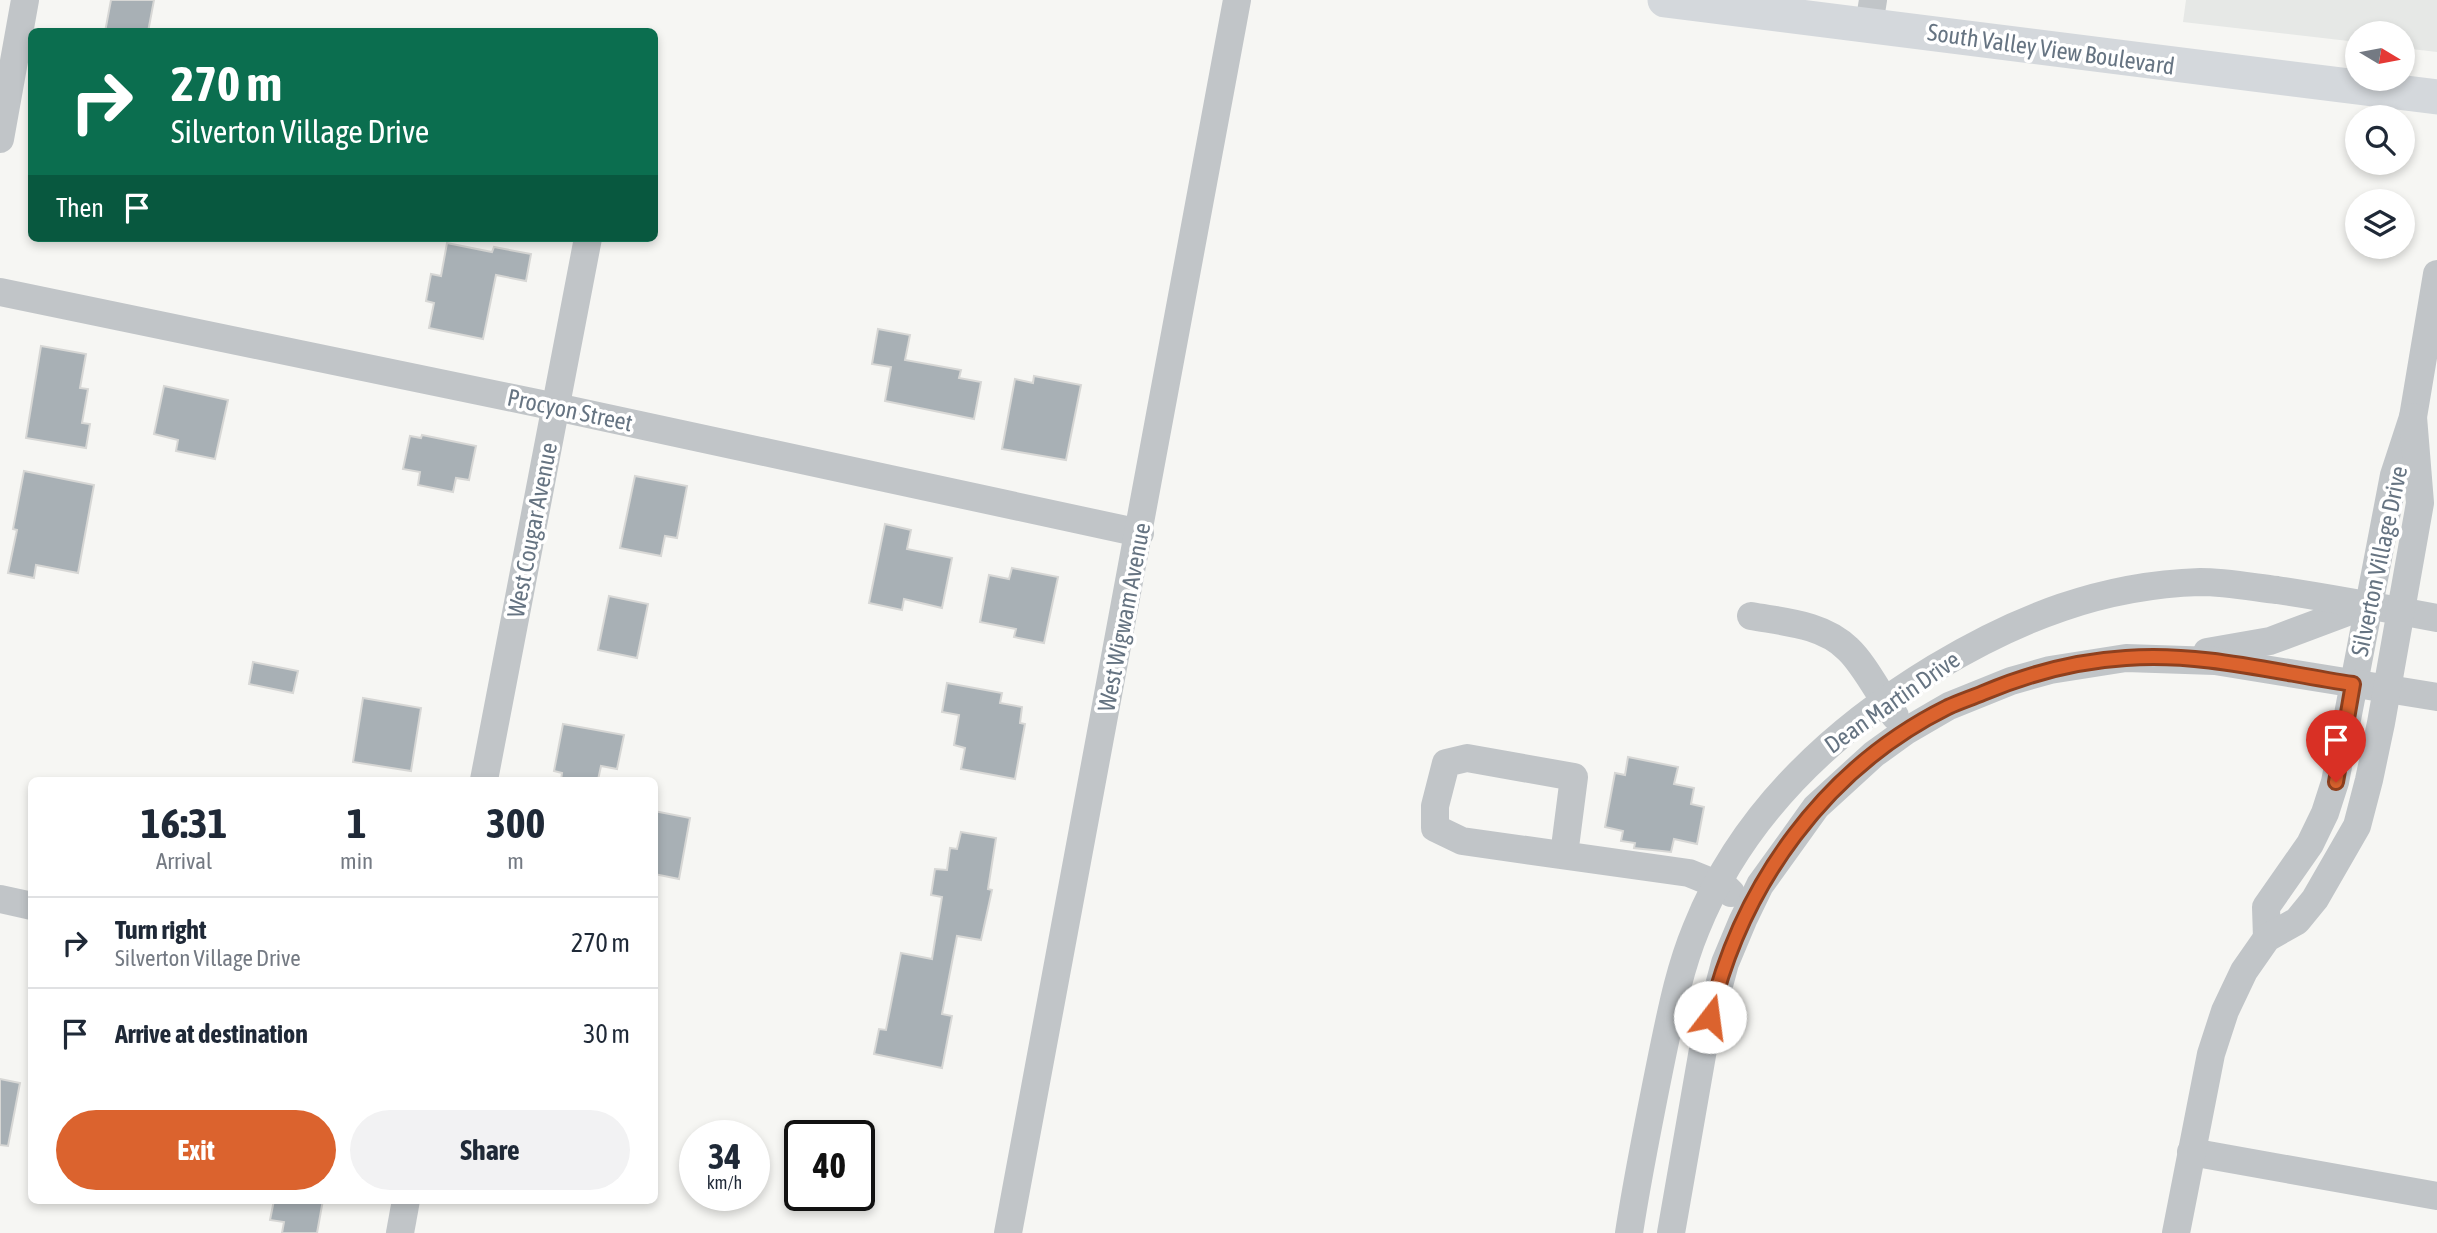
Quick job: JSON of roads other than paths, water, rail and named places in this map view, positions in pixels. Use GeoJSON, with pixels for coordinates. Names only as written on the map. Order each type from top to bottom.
{"type":"FeatureCollection","features":[{"type":"Feature","properties":{"kind":"main road","name":"South Valley View Boulevard"},"geometry":{"type":"LineString","coordinates":[[1665,0],[1871,12],[2211,70],[2437,97]]}},
{"type":"Feature","properties":{"kind":"street"},"geometry":{"type":"LineString","coordinates":[[0,139],[25,0]]}},
{"type":"Feature","properties":{"kind":"street","name":"West Wigwam Avenue"},"geometry":{"type":"LineString","coordinates":[[1008,1233],[1237,0]]}},
{"type":"Feature","properties":{"kind":"street","name":"West Cougar Avenue"},"geometry":{"type":"LineString","coordinates":[[485,777],[587,242]]}},
{"type":"Feature","properties":{"kind":"street","name":"Silverton Village Drive"},"geometry":{"type":"LineString","coordinates":[[2267,938],[2266,907],[2310,844],[2336,782],[2394,475],[2413,417],[2437,274]]}},
{"type":"Feature","properties":{"kind":"street","name":"Procyon Street"},"geometry":{"type":"LineString","coordinates":[[0,292],[556,407],[1140,533]]}},
{"type":"Feature","properties":{"kind":"street","name":"Silverton Village Drive"},"geometry":{"type":"LineString","coordinates":[[2176,1233],[2211,1054],[2225,1011],[2244,971],[2267,938],[2297,921],[2315,899],[2357,825],[2370,780],[2420,503],[2413,417]]}},
{"type":"Feature","properties":{"kind":"street"},"geometry":{"type":"LineString","coordinates":[[2173,658],[2270,641],[2368,605],[2406,580]]}},
{"type":"Feature","properties":{"kind":"street","name":"Dean Martin Drive"},"geometry":{"type":"LineString","coordinates":[[1629,1233],[1682,965],[1697,926],[1742,841],[1806,764],[1841,733],[1932,670],[2005,628],[2091,597],[2149,585],[2203,582],[2246,586],[2437,618]]}},
{"type":"Feature","properties":{"kind":"street"},"geometry":{"type":"LineString","coordinates":[[1751,616],[1798,624],[1829,634],[1849,650],[1906,731]]}},
{"type":"Feature","properties":{"kind":"street","name":"Dean Martin Drive"},"geometry":{"type":"LineString","coordinates":[[1671,1233],[1705,1038],[1725,963],[1760,885],[1816,807],[1874,754],[1906,731],[1949,706],[2011,681],[2050,670],[2126,658],[2215,661],[2437,697]]}},
{"type":"Feature","properties":{"kind":"street"},"geometry":{"type":"LineString","coordinates":[[1564,855],[1574,777],[1467,758],[1446,763],[1436,806],[1435,828],[1462,841],[1689,873],[1731,892],[1731,901],[1704,968],[1702,980],[1705,1038]]}},
{"type":"Feature","properties":{"kind":"street"},"geometry":{"type":"LineString","coordinates":[[0,900],[28,905]]}},
{"type":"Feature","properties":{"kind":"street"},"geometry":{"type":"LineString","coordinates":[[1655,1091],[1694,1100]]}},
{"type":"Feature","properties":{"kind":"street"},"geometry":{"type":"LineString","coordinates":[[2192,1152],[2437,1196]]}},
{"type":"Feature","properties":{"kind":"street"},"geometry":{"type":"LineString","coordinates":[[400,1233],[405,1204]]}}]}
